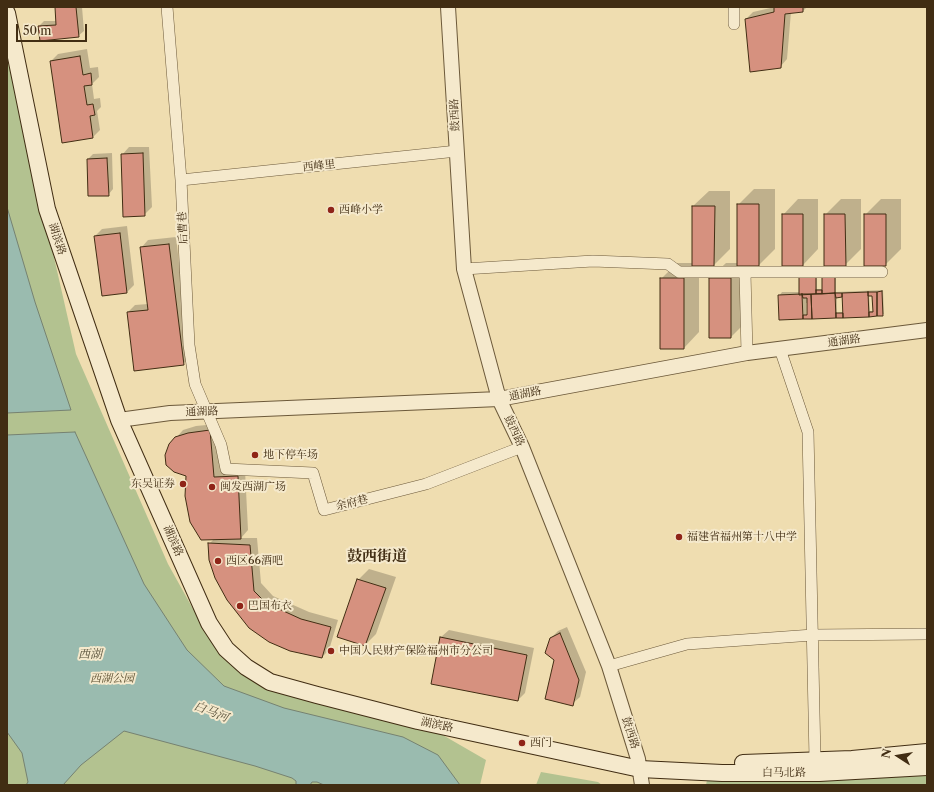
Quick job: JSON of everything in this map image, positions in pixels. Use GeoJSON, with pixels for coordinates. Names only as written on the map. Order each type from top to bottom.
{"type":"FeatureCollection","features":[{"type":"Feature","properties":{"kind":"main road","name":"湖滨路"},"geometry":{"type":"LineString","coordinates":[[15,7],[39,129],[63,231],[124,420]]}},
{"type":"Feature","properties":{"kind":"main road","name":"湖滨路"},"geometry":{"type":"LineString","coordinates":[[7,13],[47,209],[124,420],[209,623],[226,649],[246,667],[270,682],[418,721],[639,764]]}},
{"type":"Feature","properties":{"kind":"main road"},"geometry":{"type":"LineString","coordinates":[[639,764],[726,764],[815,759],[852,759],[927,752]]}},
{"type":"Feature","properties":{"kind":"main road","name":"白马北路"},"geometry":{"type":"LineString","coordinates":[[639,764],[722,773],[819,773],[927,767]]}},
{"type":"Feature","properties":{"kind":"street","name":"后曹巷"},"geometry":{"type":"LineString","coordinates":[[167,7],[181,180],[189,345],[195,384],[220,445]]}},
{"type":"Feature","properties":{"kind":"street","name":"鼓西路"},"geometry":{"type":"LineString","coordinates":[[448,7],[464,269],[500,399],[522,447],[609,666],[639,764],[642,785]]}},
{"type":"Feature","properties":{"kind":"street"},"geometry":{"type":"LineString","coordinates":[[734,7],[734,24]]}},
{"type":"Feature","properties":{"kind":"street","name":"西峰里"},"geometry":{"type":"LineString","coordinates":[[181,180],[457,152]]}},
{"type":"Feature","properties":{"kind":"street"},"geometry":{"type":"LineString","coordinates":[[464,269],[593,261],[668,264],[679,272],[882,272]]}},
{"type":"Feature","properties":{"kind":"street"},"geometry":{"type":"LineString","coordinates":[[746,273],[748,353]]}},
{"type":"Feature","properties":{"kind":"street","name":"通湖路"},"geometry":{"type":"LineString","coordinates":[[124,420],[170,413],[294,406],[500,399],[748,353],[927,330]]}},
{"type":"Feature","properties":{"kind":"street"},"geometry":{"type":"LineString","coordinates":[[780,350],[808,432],[815,759]]}},
{"type":"Feature","properties":{"kind":"street","name":"余府巷"},"geometry":{"type":"LineString","coordinates":[[220,445],[226,469],[313,473],[324,510],[426,484],[522,447]]}},
{"type":"Feature","properties":{"kind":"street"},"geometry":{"type":"LineString","coordinates":[[609,666],[687,644],[813,635],[927,634]]}},
{"type":"Feature","properties":{"kind":"green space","name":"西湖"},"geometry":{"type":"Polygon","coordinates":[[[7,51],[76,354],[168,564],[207,634],[239,668],[434,730],[486,760],[480,785],[7,785],[7,51]]]}},
{"type":"Feature","properties":{"kind":"green space"},"geometry":{"type":"Polygon","coordinates":[[[541,772],[598,782],[602,785],[536,785],[541,772]]]}},
{"type":"Feature","properties":{"kind":"green space"},"geometry":{"type":"Polygon","coordinates":[[[927,776],[927,785],[706,785],[707,780],[927,776]]]}},
{"type":"Feature","properties":{"kind":"water"},"geometry":{"type":"Polygon","coordinates":[[[7,207],[35,302],[71,410],[7,413],[7,207]]]}},
{"type":"Feature","properties":{"kind":"water","name":"西湖"},"geometry":{"type":"Polygon","coordinates":[[[75,432],[144,584],[187,650],[224,686],[284,708],[403,737],[438,755],[460,785],[324,785],[317,782],[312,782],[310,785],[296,785],[296,781],[292,778],[255,766],[124,731],[81,765],[63,785],[26,785],[28,782],[22,753],[7,732],[7,435],[75,432]]]}},
{"type":"Feature","properties":{"kind":"building"},"geometry":{"type":"Polygon","coordinates":[[[55,7],[76,7],[79,37],[40,41],[38,26],[56,25],[55,7]]]}},
{"type":"Feature","properties":{"kind":"building"},"geometry":{"type":"Polygon","coordinates":[[[774,7],[803,7],[803,12],[785,14],[781,68],[750,72],[745,19],[774,12],[774,7]]]}},
{"type":"Feature","properties":{"kind":"building"},"geometry":{"type":"Polygon","coordinates":[[[80,56],[83,75],[91,73],[92,85],[84,86],[87,105],[93,104],[95,115],[90,116],[93,138],[62,143],[50,61],[80,56]]]}},
{"type":"Feature","properties":{"kind":"building"},"geometry":{"type":"Polygon","coordinates":[[[143,153],[145,216],[123,217],[121,154],[143,153]]]}},
{"type":"Feature","properties":{"kind":"building"},"geometry":{"type":"Polygon","coordinates":[[[107,158],[109,196],[88,196],[87,159],[107,158]]]}},
{"type":"Feature","properties":{"kind":"building"},"geometry":{"type":"Polygon","coordinates":[[[737,204],[759,204],[759,266],[737,266],[737,204]]]}},
{"type":"Feature","properties":{"kind":"building"},"geometry":{"type":"Polygon","coordinates":[[[692,206],[715,206],[714,266],[692,266],[692,206]]]}},
{"type":"Feature","properties":{"kind":"building"},"geometry":{"type":"Polygon","coordinates":[[[782,214],[803,214],[803,266],[782,266],[782,214]]]}},
{"type":"Feature","properties":{"kind":"building"},"geometry":{"type":"Polygon","coordinates":[[[824,214],[845,214],[846,266],[824,266],[824,214]]]}},
{"type":"Feature","properties":{"kind":"building"},"geometry":{"type":"Polygon","coordinates":[[[864,214],[886,214],[886,266],[864,266],[864,214]]]}},
{"type":"Feature","properties":{"kind":"building"},"geometry":{"type":"Polygon","coordinates":[[[120,233],[127,293],[102,296],[94,236],[120,233]]]}},
{"type":"Feature","properties":{"kind":"building"},"geometry":{"type":"Polygon","coordinates":[[[169,244],[184,365],[134,371],[127,312],[148,310],[140,247],[169,244]]]}},
{"type":"Feature","properties":{"kind":"building"},"geometry":{"type":"Polygon","coordinates":[[[835,275],[835,293],[822,294],[822,276],[835,275]]]}},
{"type":"Feature","properties":{"kind":"building"},"geometry":{"type":"Polygon","coordinates":[[[799,276],[816,276],[816,294],[799,295],[799,276]]]}},
{"type":"Feature","properties":{"kind":"building"},"geometry":{"type":"Polygon","coordinates":[[[660,278],[684,278],[684,349],[660,349],[660,278]]]}},
{"type":"Feature","properties":{"kind":"building"},"geometry":{"type":"Polygon","coordinates":[[[709,278],[731,278],[731,338],[709,338],[709,278]]]}},
{"type":"Feature","properties":{"kind":"building"},"geometry":{"type":"Polygon","coordinates":[[[816,290],[822,290],[822,294],[816,294],[816,290]]]}},
{"type":"Feature","properties":{"kind":"building"},"geometry":{"type":"Polygon","coordinates":[[[882,291],[883,316],[877,316],[877,292],[882,291]]]}},
{"type":"Feature","properties":{"kind":"building"},"geometry":{"type":"Polygon","coordinates":[[[868,292],[869,317],[843,318],[842,293],[868,292]]]}},
{"type":"Feature","properties":{"kind":"building"},"geometry":{"type":"Polygon","coordinates":[[[868,292],[877,292],[877,316],[869,317],[869,312],[873,312],[872,296],[868,296],[868,292]]]}},
{"type":"Feature","properties":{"kind":"building"},"geometry":{"type":"Polygon","coordinates":[[[835,293],[836,318],[812,319],[811,294],[835,293]]]}},
{"type":"Feature","properties":{"kind":"building"},"geometry":{"type":"Polygon","coordinates":[[[835,293],[842,293],[842,297],[836,298],[835,293]]]}},
{"type":"Feature","properties":{"kind":"building"},"geometry":{"type":"Polygon","coordinates":[[[802,294],[803,319],[779,320],[778,295],[802,294]]]}},
{"type":"Feature","properties":{"kind":"building"},"geometry":{"type":"Polygon","coordinates":[[[802,294],[811,294],[812,319],[803,319],[803,315],[807,315],[807,298],[803,298],[802,294]]]}},
{"type":"Feature","properties":{"kind":"building"},"geometry":{"type":"Polygon","coordinates":[[[836,313],[843,313],[843,318],[836,318],[836,313]]]}},
{"type":"Feature","properties":{"kind":"building","name":"闽发西湖广场"},"geometry":{"type":"Polygon","coordinates":[[[210,430],[214,477],[238,476],[241,539],[201,540],[190,522],[185,496],[186,476],[174,472],[166,465],[165,455],[169,444],[175,437],[188,433],[210,430]]]}},
{"type":"Feature","properties":{"kind":"building"},"geometry":{"type":"Polygon","coordinates":[[[208,543],[250,545],[254,591],[266,603],[301,619],[331,627],[322,658],[290,651],[269,642],[249,628],[227,600],[215,578],[209,560],[208,543]]]}},
{"type":"Feature","properties":{"kind":"building"},"geometry":{"type":"Polygon","coordinates":[[[357,579],[386,588],[365,646],[337,637],[357,579]]]}},
{"type":"Feature","properties":{"kind":"building"},"geometry":{"type":"Polygon","coordinates":[[[560,633],[579,680],[573,706],[545,699],[554,660],[545,653],[550,638],[560,633]]]}},
{"type":"Feature","properties":{"kind":"building"},"geometry":{"type":"Polygon","coordinates":[[[440,637],[527,655],[518,701],[431,684],[440,637]]]}},
{"type":"Feature","properties":{"kind":"place","name":"西峰小学"},"geometry":{"type":"Point","coordinates":[331,210]}},
{"type":"Feature","properties":{"kind":"place","name":"地下停车场"},"geometry":{"type":"Point","coordinates":[255,455]}},
{"type":"Feature","properties":{"kind":"place","name":"东吴证券"},"geometry":{"type":"Point","coordinates":[183,484]}},
{"type":"Feature","properties":{"kind":"place","name":"闽发西湖广场"},"geometry":{"type":"Point","coordinates":[212,487]}},
{"type":"Feature","properties":{"kind":"place","name":"福建省福州第十八中学"},"geometry":{"type":"Point","coordinates":[679,537]}},
{"type":"Feature","properties":{"kind":"place","name":"西区66酒吧"},"geometry":{"type":"Point","coordinates":[218,561]}},
{"type":"Feature","properties":{"kind":"place","name":"巴国布衣"},"geometry":{"type":"Point","coordinates":[240,606]}},
{"type":"Feature","properties":{"kind":"place","name":"中国人民财产保险福州市分公司"},"geometry":{"type":"Point","coordinates":[331,651]}},
{"type":"Feature","properties":{"kind":"place","name":"西门"},"geometry":{"type":"Point","coordinates":[522,743]}},
{"type":"Feature","properties":{"kind":"district","name":"鼓西街道"},"geometry":{"type":"Point","coordinates":[377,557]}},
{"type":"Feature","properties":{"kind":"park label","name":"西湖公园"},"geometry":{"type":"Point","coordinates":[112,679]}},
{"type":"Feature","properties":{"kind":"water label","name":"白马河"},"geometry":{"type":"Point","coordinates":[211,712]}}]}
